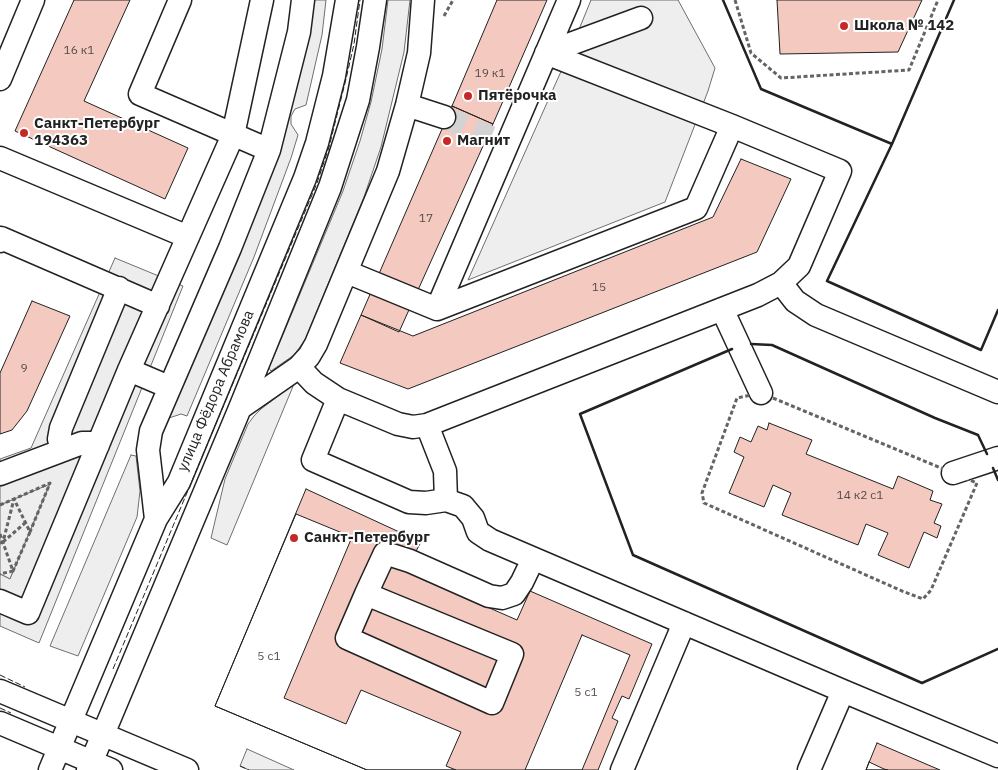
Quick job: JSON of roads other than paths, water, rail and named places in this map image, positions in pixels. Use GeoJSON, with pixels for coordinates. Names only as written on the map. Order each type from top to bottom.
{"type":"FeatureCollection","features":[{"type":"Feature","properties":{"kind":"street"},"geometry":{"type":"LineString","coordinates":[[0,79],[33,0]]}},
{"type":"Feature","properties":{"kind":"street"},"geometry":{"type":"LineString","coordinates":[[180,0],[140,94],[269,150]]}},
{"type":"Feature","properties":{"kind":"street"},"geometry":{"type":"LineString","coordinates":[[0,601],[28,613],[129,370],[233,135],[262,0]]}},
{"type":"Feature","properties":{"kind":"street"},"geometry":{"type":"LineString","coordinates":[[156,519],[148,450],[151,431],[230,248],[269,150],[299,32],[303,0]]}},
{"type":"Feature","properties":{"kind":"street","name":"улица Фёдора Абрамова"},"geometry":{"type":"LineString","coordinates":[[50,770],[156,519],[178,482],[305,178],[317,143],[334,76],[347,0]]}},
{"type":"Feature","properties":{"kind":"street","name":"улица Фёдора Абрамова"},"geometry":{"type":"LineString","coordinates":[[96,767],[102,734],[240,408],[330,187],[358,100],[375,0]]}},
{"type":"Feature","properties":{"kind":"street"},"geometry":{"type":"LineString","coordinates":[[240,408],[299,367],[309,356],[316,344],[388,171],[407,105],[419,53],[424,0]]}},
{"type":"Feature","properties":{"kind":"street"},"geometry":{"type":"LineString","coordinates":[[437,309],[500,140],[546,54],[569,0]]}},
{"type":"Feature","properties":{"kind":"street"},"geometry":{"type":"LineString","coordinates":[[546,54],[641,18]]}},
{"type":"Feature","properties":{"kind":"street"},"geometry":{"type":"LineString","coordinates":[[299,367],[314,383],[338,399],[398,424],[413,427],[427,425],[758,295],[781,283],[799,266],[840,171],[732,126],[546,54]]}},
{"type":"Feature","properties":{"kind":"street"},"geometry":{"type":"LineString","coordinates":[[407,105],[444,117]]}},
{"type":"Feature","properties":{"kind":"street"},"geometry":{"type":"LineString","coordinates":[[347,272],[437,309],[696,208],[732,126]]}},
{"type":"Feature","properties":{"kind":"street"},"geometry":{"type":"LineString","coordinates":[[0,158],[188,237]]}},
{"type":"Feature","properties":{"kind":"street"},"geometry":{"type":"LineString","coordinates":[[0,238],[158,306]]}},
{"type":"Feature","properties":{"kind":"street"},"geometry":{"type":"LineString","coordinates":[[781,283],[795,301],[816,315],[998,392]]}},
{"type":"Feature","properties":{"kind":"street"},"geometry":{"type":"LineString","coordinates":[[62,450],[59,439],[61,428],[118,288]]}},
{"type":"Feature","properties":{"kind":"street"},"geometry":{"type":"LineString","coordinates":[[722,309],[761,393]]}},
{"type":"Feature","properties":{"kind":"street"},"geometry":{"type":"LineString","coordinates":[[129,370],[170,387]]}},
{"type":"Feature","properties":{"kind":"street"},"geometry":{"type":"LineString","coordinates":[[338,399],[313,460],[409,502],[426,503],[446,500],[463,506],[473,518],[478,532],[490,540],[843,692],[995,760]]}},
{"type":"Feature","properties":{"kind":"street"},"geometry":{"type":"LineString","coordinates":[[427,425],[444,471],[446,500]]}},
{"type":"Feature","properties":{"kind":"street"},"geometry":{"type":"LineString","coordinates":[[0,474],[82,443],[98,445]]}},
{"type":"Feature","properties":{"kind":"street"},"geometry":{"type":"LineString","coordinates":[[953,473],[998,458]]}},
{"type":"Feature","properties":{"kind":"street"},"geometry":{"type":"LineString","coordinates":[[366,594],[512,654],[492,703],[348,638],[366,594],[385,553],[410,561],[489,596],[502,598],[514,594],[522,582],[532,558]]}},
{"type":"Feature","properties":{"kind":"street"},"geometry":{"type":"LineString","coordinates":[[622,770],[684,624]]}},
{"type":"Feature","properties":{"kind":"street"},"geometry":{"type":"LineString","coordinates":[[0,691],[187,770]]}},
{"type":"Feature","properties":{"kind":"street"},"geometry":{"type":"LineString","coordinates":[[809,770],[843,692]]}},
{"type":"Feature","properties":{"kind":"street"},"geometry":{"type":"LineString","coordinates":[[0,723],[59,748],[96,767]]}},
{"type":"Feature","properties":{"kind":"tunnel"},"geometry":{"type":"LineString","coordinates":[[444,117],[491,137]]}},
{"type":"Feature","properties":{"kind":"place","name":"Школа № 142"},"geometry":{"type":"Point","coordinates":[844,26]}},
{"type":"Feature","properties":{"kind":"place","name":"Пятёрочка"},"geometry":{"type":"Point","coordinates":[468,96]}},
{"type":"Feature","properties":{"kind":"place","name":"Санкт-Петербург 194363"},"geometry":{"type":"Point","coordinates":[24,133]}},
{"type":"Feature","properties":{"kind":"place","name":"Магнит"},"geometry":{"type":"Point","coordinates":[447,141]}},
{"type":"Feature","properties":{"kind":"place","name":"Санкт-Петербург"},"geometry":{"type":"Point","coordinates":[294,538]}}]}
